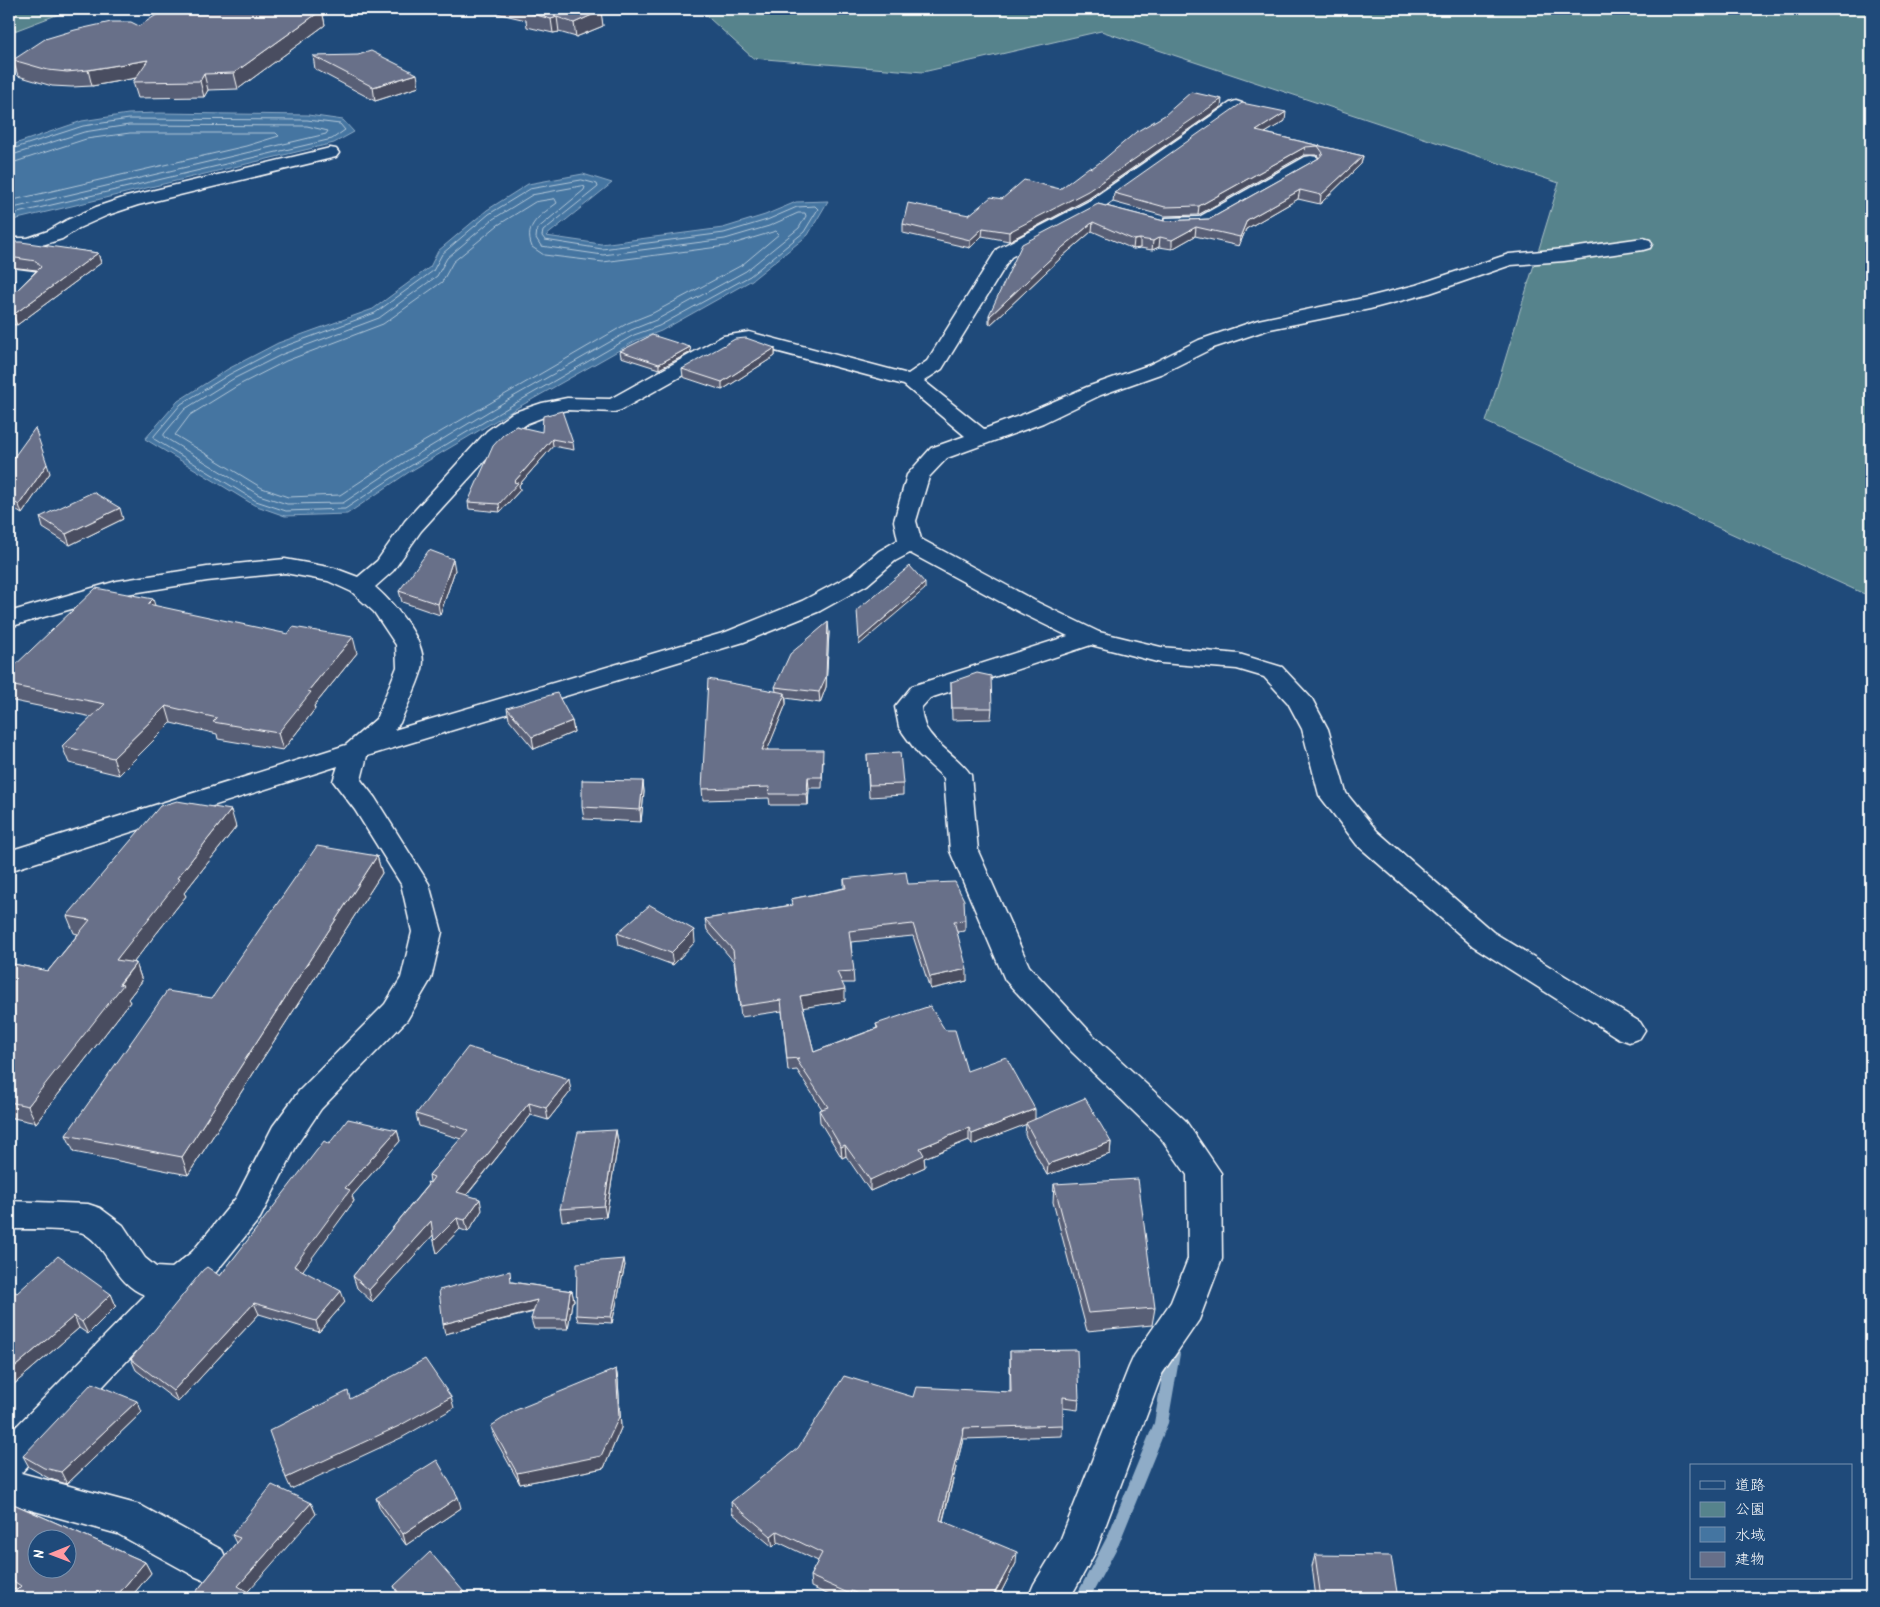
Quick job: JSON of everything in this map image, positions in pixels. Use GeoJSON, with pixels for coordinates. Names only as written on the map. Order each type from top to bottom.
{"type":"FeatureCollection","features":[{"type":"Feature","properties":{"kind":"street"},"geometry":{"type":"LineString","coordinates":[[912,381],[936,365],[1004,253],[1095,204],[1236,106]]}},
{"type":"Feature","properties":{"kind":"street"},"geometry":{"type":"LineString","coordinates":[[9,244],[29,243],[55,235],[87,217],[132,201],[330,153]]}},
{"type":"Feature","properties":{"kind":"street"},"geometry":{"type":"LineString","coordinates":[[1155,220],[1164,223],[1203,222],[1311,161]]}},
{"type":"Feature","properties":{"kind":"street"},"geometry":{"type":"LineString","coordinates":[[1095,204],[1121,211]]}},
{"type":"Feature","properties":{"kind":"street"},"geometry":{"type":"LineString","coordinates":[[1629,1030],[1483,939],[1367,838],[1333,795],[1315,729],[1299,698],[1273,672],[1239,662],[1162,655],[1090,637],[1030,608],[910,543],[905,521],[918,475],[939,453],[1035,418],[1094,391],[1156,369],[1206,344],[1265,324],[1370,303],[1509,260],[1564,255],[1643,244]]}},
{"type":"Feature","properties":{"kind":"street"},"geometry":{"type":"LineString","coordinates":[[9,274],[32,276],[9,297]]}},
{"type":"Feature","properties":{"kind":"street"},"geometry":{"type":"LineString","coordinates":[[361,587],[386,566],[413,526],[496,436],[520,418],[549,407],[567,404],[614,406],[730,340],[749,338],[912,381],[980,437]]}},
{"type":"Feature","properties":{"kind":"street"},"geometry":{"type":"LineString","coordinates":[[9,861],[355,750],[735,637],[811,606],[859,580],[887,556],[910,543]]}},
{"type":"Feature","properties":{"kind":"street"},"geometry":{"type":"LineString","coordinates":[[9,620],[117,588],[208,574],[285,566],[334,575],[361,587],[383,606],[408,645],[410,667],[387,723],[355,750],[347,781],[365,804],[415,884],[426,932],[416,979],[396,1012],[310,1100],[285,1135],[248,1208],[204,1262],[179,1283],[9,1460]]}},
{"type":"Feature","properties":{"kind":"street"},"geometry":{"type":"LineString","coordinates":[[1048,1598],[1076,1551],[1147,1367],[1190,1301],[1205,1258],[1204,1173],[1174,1129],[1083,1044],[1016,972],[964,851],[957,775],[928,749],[912,726],[908,707],[921,692],[1090,637]]}},
{"type":"Feature","properties":{"kind":"street"},"geometry":{"type":"LineString","coordinates":[[9,1215],[88,1218],[112,1235],[133,1268],[148,1282],[179,1283]]}},
{"type":"Feature","properties":{"kind":"street"},"geometry":{"type":"LineString","coordinates":[[9,1487],[126,1518],[208,1563]]}},
{"type":"Feature","properties":{"kind":"green space"},"geometry":{"type":"Polygon","coordinates":[[[9,9],[72,9],[9,33],[9,9]]]}},
{"type":"Feature","properties":{"kind":"green space"},"geometry":{"type":"Polygon","coordinates":[[[699,9],[1871,9],[1871,597],[1486,422],[1559,183],[1101,31],[923,72],[753,58],[699,9]]]}},
{"type":"Feature","properties":{"kind":"water"},"geometry":{"type":"Polygon","coordinates":[[[128,114],[308,115],[343,120],[354,132],[334,143],[9,221],[9,146],[82,121],[128,114]]]}},
{"type":"Feature","properties":{"kind":"water"},"geometry":{"type":"Polygon","coordinates":[[[583,174],[612,183],[546,236],[601,244],[723,228],[765,215],[796,202],[828,201],[808,235],[752,280],[661,331],[637,340],[517,408],[409,472],[347,514],[285,516],[254,505],[145,439],[178,401],[228,369],[278,343],[373,309],[430,267],[438,251],[487,210],[528,184],[583,174]]]}},
{"type":"Feature","properties":{"kind":"building"},"geometry":{"type":"Polygon","coordinates":[[[166,9],[322,10],[234,73],[204,74],[200,81],[133,82],[148,60],[67,72],[48,70],[13,60],[45,39],[111,22],[131,22],[139,26],[166,9]]]}},
{"type":"Feature","properties":{"kind":"building"},"geometry":{"type":"Polygon","coordinates":[[[525,9],[600,9],[601,11],[574,23],[557,17],[551,19],[525,12],[525,9]]]}},
{"type":"Feature","properties":{"kind":"building"},"geometry":{"type":"Polygon","coordinates":[[[371,51],[417,74],[373,87],[313,56],[358,55],[371,51]]]}},
{"type":"Feature","properties":{"kind":"building"},"geometry":{"type":"Polygon","coordinates":[[[1191,92],[1222,99],[1088,191],[1009,232],[983,228],[970,240],[903,224],[908,203],[969,215],[991,197],[1002,199],[1024,180],[1060,189],[1089,167],[1092,168],[1103,160],[1136,132],[1165,115],[1191,92]]]}},
{"type":"Feature","properties":{"kind":"building"},"geometry":{"type":"Polygon","coordinates":[[[1242,103],[1286,112],[1256,131],[1363,156],[1321,195],[1300,190],[1247,220],[1240,237],[1196,227],[1172,240],[1160,237],[1153,241],[1134,240],[1093,222],[989,315],[1022,244],[1098,204],[1164,221],[1210,219],[1319,158],[1323,153],[1318,146],[1305,147],[1199,206],[1165,207],[1114,193],[1242,103]]]}},
{"type":"Feature","properties":{"kind":"building"},"geometry":{"type":"Polygon","coordinates":[[[9,242],[98,253],[13,315],[9,314],[9,294],[14,293],[41,267],[36,261],[9,257],[9,242]]]}},
{"type":"Feature","properties":{"kind":"building"},"geometry":{"type":"Polygon","coordinates":[[[652,335],[690,347],[659,364],[620,351],[652,335]]]}},
{"type":"Feature","properties":{"kind":"building"},"geometry":{"type":"Polygon","coordinates":[[[746,338],[775,348],[722,382],[682,369],[735,339],[746,338]]]}},
{"type":"Feature","properties":{"kind":"building"},"geometry":{"type":"Polygon","coordinates":[[[562,411],[573,443],[552,439],[514,482],[518,483],[499,504],[468,502],[493,446],[503,435],[516,426],[542,432],[543,416],[562,411]]]}},
{"type":"Feature","properties":{"kind":"building"},"geometry":{"type":"Polygon","coordinates":[[[35,428],[47,464],[19,505],[9,499],[9,464],[35,428]]]}},
{"type":"Feature","properties":{"kind":"building"},"geometry":{"type":"Polygon","coordinates":[[[93,492],[120,508],[66,534],[40,517],[93,492]]]}},
{"type":"Feature","properties":{"kind":"building"},"geometry":{"type":"Polygon","coordinates":[[[429,550],[453,559],[438,604],[399,591],[429,550]]]}},
{"type":"Feature","properties":{"kind":"building"},"geometry":{"type":"Polygon","coordinates":[[[910,566],[925,583],[859,640],[857,610],[910,566]]]}},
{"type":"Feature","properties":{"kind":"building"},"geometry":{"type":"Polygon","coordinates":[[[96,588],[153,599],[148,604],[288,634],[293,627],[353,637],[308,691],[311,692],[278,733],[213,722],[217,718],[166,706],[113,758],[62,746],[105,704],[9,685],[9,671],[96,588]]]}},
{"type":"Feature","properties":{"kind":"building"},"geometry":{"type":"Polygon","coordinates":[[[828,622],[826,677],[819,692],[775,687],[790,654],[828,622]]]}},
{"type":"Feature","properties":{"kind":"building"},"geometry":{"type":"Polygon","coordinates":[[[977,673],[991,676],[992,708],[952,708],[951,682],[977,673]]]}},
{"type":"Feature","properties":{"kind":"building"},"geometry":{"type":"Polygon","coordinates":[[[708,679],[785,693],[762,750],[823,750],[822,777],[808,777],[807,794],[769,794],[770,787],[702,789],[708,679]]]}},
{"type":"Feature","properties":{"kind":"building"},"geometry":{"type":"Polygon","coordinates":[[[557,693],[572,721],[532,737],[507,708],[557,693]]]}},
{"type":"Feature","properties":{"kind":"building"},"geometry":{"type":"Polygon","coordinates":[[[900,752],[903,784],[869,785],[867,754],[900,752]]]}},
{"type":"Feature","properties":{"kind":"building"},"geometry":{"type":"Polygon","coordinates":[[[582,780],[643,781],[640,810],[582,807],[582,780]]]}},
{"type":"Feature","properties":{"kind":"building"},"geometry":{"type":"Polygon","coordinates":[[[177,801],[231,810],[177,878],[180,879],[116,960],[136,963],[119,984],[123,985],[28,1106],[9,1102],[9,963],[48,971],[90,920],[67,916],[160,806],[177,801]]]}},
{"type":"Feature","properties":{"kind":"building"},"geometry":{"type":"Polygon","coordinates":[[[317,846],[377,856],[182,1157],[66,1135],[167,991],[212,998],[317,846]]]}},
{"type":"Feature","properties":{"kind":"building"},"geometry":{"type":"Polygon","coordinates":[[[906,872],[908,884],[955,882],[964,900],[965,920],[954,921],[967,969],[930,977],[913,924],[849,931],[854,971],[837,972],[845,989],[800,996],[814,1052],[878,1028],[876,1024],[930,1006],[945,1030],[955,1030],[967,1071],[1006,1057],[1035,1109],[972,1134],[969,1128],[920,1148],[924,1155],[870,1180],[845,1145],[841,1147],[819,1110],[828,1107],[796,1059],[799,1058],[787,1059],[781,1000],[740,1006],[733,950],[705,919],[793,905],[791,899],[846,888],[844,879],[906,872]]]}},
{"type":"Feature","properties":{"kind":"building"},"geometry":{"type":"Polygon","coordinates":[[[650,905],[694,930],[671,953],[617,933],[650,905]]]}},
{"type":"Feature","properties":{"kind":"building"},"geometry":{"type":"Polygon","coordinates":[[[468,1047],[569,1079],[546,1108],[529,1103],[457,1192],[480,1199],[465,1220],[457,1218],[434,1241],[431,1221],[369,1290],[353,1276],[428,1185],[427,1182],[430,1183],[434,1177],[429,1175],[468,1130],[416,1114],[468,1047]]]}},
{"type":"Feature","properties":{"kind":"building"},"geometry":{"type":"Polygon","coordinates":[[[1085,1098],[1111,1142],[1048,1164],[1026,1123],[1085,1098]]]}},
{"type":"Feature","properties":{"kind":"building"},"geometry":{"type":"Polygon","coordinates":[[[348,1119],[397,1130],[345,1188],[350,1190],[294,1266],[341,1291],[316,1321],[254,1303],[173,1391],[131,1359],[203,1270],[207,1267],[220,1276],[324,1141],[329,1144],[348,1119]]]}},
{"type":"Feature","properties":{"kind":"building"},"geometry":{"type":"Polygon","coordinates":[[[616,1130],[604,1206],[560,1209],[578,1132],[616,1130]]]}},
{"type":"Feature","properties":{"kind":"building"},"geometry":{"type":"Polygon","coordinates":[[[1138,1179],[1155,1308],[1088,1313],[1054,1184],[1138,1179]]]}},
{"type":"Feature","properties":{"kind":"building"},"geometry":{"type":"Polygon","coordinates":[[[58,1256],[111,1294],[82,1322],[74,1316],[9,1372],[9,1288],[17,1293],[58,1256]]]}},
{"type":"Feature","properties":{"kind":"building"},"geometry":{"type":"Polygon","coordinates":[[[624,1259],[611,1317],[576,1315],[577,1263],[624,1259]]]}},
{"type":"Feature","properties":{"kind":"building"},"geometry":{"type":"Polygon","coordinates":[[[510,1271],[511,1282],[572,1291],[570,1292],[566,1319],[531,1319],[537,1300],[443,1324],[439,1290],[510,1271]]]}},
{"type":"Feature","properties":{"kind":"building"},"geometry":{"type":"Polygon","coordinates":[[[1077,1350],[1079,1399],[1063,1397],[1063,1425],[964,1428],[940,1520],[1017,1552],[992,1598],[867,1598],[851,1591],[850,1594],[810,1576],[822,1553],[777,1531],[771,1536],[731,1502],[798,1448],[844,1376],[913,1397],[916,1387],[1011,1392],[1010,1351],[1077,1350]]]}},
{"type":"Feature","properties":{"kind":"building"},"geometry":{"type":"Polygon","coordinates":[[[425,1359],[451,1397],[399,1426],[286,1478],[269,1431],[348,1391],[350,1399],[425,1359]]]}},
{"type":"Feature","properties":{"kind":"building"},"geometry":{"type":"Polygon","coordinates":[[[616,1369],[619,1417],[601,1456],[517,1473],[491,1426],[516,1410],[616,1369]]]}},
{"type":"Feature","properties":{"kind":"building"},"geometry":{"type":"Polygon","coordinates":[[[92,1383],[137,1401],[61,1472],[44,1468],[23,1456],[92,1383]]]}},
{"type":"Feature","properties":{"kind":"building"},"geometry":{"type":"Polygon","coordinates":[[[437,1460],[458,1497],[403,1534],[376,1498],[437,1460]]]}},
{"type":"Feature","properties":{"kind":"building"},"geometry":{"type":"Polygon","coordinates":[[[272,1485],[311,1503],[238,1586],[255,1596],[253,1598],[191,1598],[240,1538],[232,1535],[272,1485]]]}},
{"type":"Feature","properties":{"kind":"building"},"geometry":{"type":"Polygon","coordinates":[[[9,1502],[72,1530],[28,1530],[28,1580],[78,1580],[78,1532],[145,1562],[115,1598],[9,1598],[21,1586],[9,1578],[9,1502]]]}},
{"type":"Feature","properties":{"kind":"building"},"geometry":{"type":"Polygon","coordinates":[[[430,1552],[469,1598],[402,1598],[394,1586],[430,1552]]]}},
{"type":"Feature","properties":{"kind":"building"},"geometry":{"type":"Polygon","coordinates":[[[1315,1555],[1391,1556],[1398,1598],[1321,1598],[1315,1555]]]}},
{"type":"Feature","properties":{"kind":"waterway"},"geometry":{"type":"LineString","coordinates":[[1082,1598],[1114,1539],[1161,1423],[1173,1354]]}}]}
